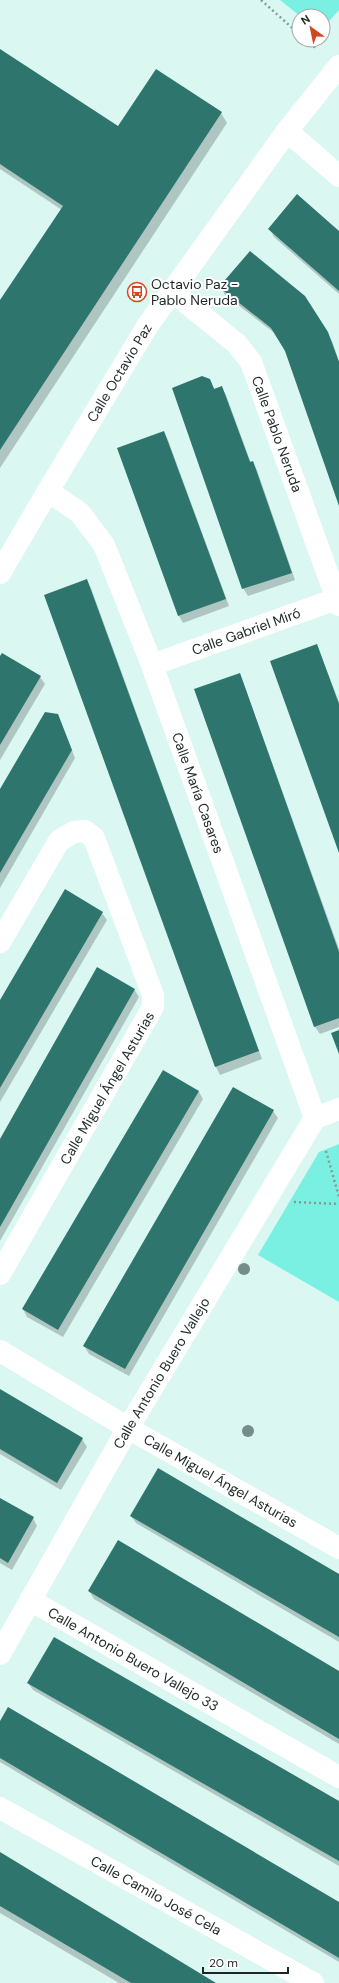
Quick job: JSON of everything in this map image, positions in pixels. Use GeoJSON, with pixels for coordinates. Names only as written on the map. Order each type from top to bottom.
{"type":"FeatureCollection","features":[{"type":"Feature","properties":{"kind":"street","name":"Calle Octavio Paz"},"geometry":{"type":"LineString","coordinates":[[0,573],[148,325],[287,131],[339,66]]}},
{"type":"Feature","properties":{"kind":"street"},"geometry":{"type":"LineString","coordinates":[[287,131],[339,176]]}},
{"type":"Feature","properties":{"kind":"street","name":"Calle Pablo Neruda"},"geometry":{"type":"LineString","coordinates":[[173,292],[237,344],[252,362],[338,600]]}},
{"type":"Feature","properties":{"kind":"street","name":"Calle María Casares"},"geometry":{"type":"LineString","coordinates":[[48,491],[80,513],[104,545],[152,665],[315,1118]]}},
{"type":"Feature","properties":{"kind":"street","name":"Calle Gabriel Miró"},"geometry":{"type":"LineString","coordinates":[[152,665],[338,600]]}},
{"type":"Feature","properties":{"kind":"street","name":"Calle Miguel Ángel Asturias"},"geometry":{"type":"LineString","coordinates":[[0,942],[59,841],[74,832],[85,831],[94,838],[153,995],[153,1007],[0,1274]]}},
{"type":"Feature","properties":{"kind":"street"},"geometry":{"type":"LineString","coordinates":[[315,1118],[339,1109]]}},
{"type":"Feature","properties":{"kind":"street","name":"Calle Antonio Buero Vallejo"},"geometry":{"type":"LineString","coordinates":[[0,1654],[128,1428],[315,1118]]}},
{"type":"Feature","properties":{"kind":"street","name":"Calle Miguel Ángel Asturias"},"geometry":{"type":"LineString","coordinates":[[0,1351],[128,1428],[339,1548]]}},
{"type":"Feature","properties":{"kind":"street","name":"Calle Antonio Buero Vallejo 33"},"geometry":{"type":"LineString","coordinates":[[30,1600],[339,1777]]}},
{"type":"Feature","properties":{"kind":"street","name":"Calle Camilo José Cela"},"geometry":{"type":"LineString","coordinates":[[0,1808],[313,1983]]}},
{"type":"Feature","properties":{"kind":"path"},"geometry":{"type":"LineString","coordinates":[[260,0],[291,27]]}},
{"type":"Feature","properties":{"kind":"path"},"geometry":{"type":"LineString","coordinates":[[326,1149],[339,1196]]}},
{"type":"Feature","properties":{"kind":"path"},"geometry":{"type":"LineString","coordinates":[[289,1202],[339,1204]]}},
{"type":"Feature","properties":{"kind":"shaded area"},"geometry":{"type":"Polygon","coordinates":[[[280,0],[339,0],[339,10],[331,19],[331,8],[291,9],[280,0]]]}},
{"type":"Feature","properties":{"kind":"shaded area"},"geometry":{"type":"Polygon","coordinates":[[[339,1144],[339,1302],[258,1255],[319,1152],[339,1144]]]}},
{"type":"Feature","properties":{"kind":"building"},"geometry":{"type":"Polygon","coordinates":[[[0,49],[118,126],[156,69],[222,112],[0,450],[0,300],[63,206],[0,164],[0,49]]]}},
{"type":"Feature","properties":{"kind":"building"},"geometry":{"type":"Polygon","coordinates":[[[297,194],[339,231],[339,291],[268,229],[297,194]]]}},
{"type":"Feature","properties":{"kind":"building"},"geometry":{"type":"Polygon","coordinates":[[[250,251],[305,296],[328,332],[339,362],[339,506],[285,351],[271,328],[219,287],[250,251]]]}},
{"type":"Feature","properties":{"kind":"building"},"geometry":{"type":"Polygon","coordinates":[[[202,376],[210,379],[214,389],[222,386],[250,462],[253,461],[292,573],[242,589],[172,388],[202,376]]]}},
{"type":"Feature","properties":{"kind":"building"},"geometry":{"type":"Polygon","coordinates":[[[164,431],[226,599],[178,616],[117,448],[164,431]]]}},
{"type":"Feature","properties":{"kind":"building"},"geometry":{"type":"Polygon","coordinates":[[[87,579],[259,1051],[215,1067],[44,595],[87,579]]]}},
{"type":"Feature","properties":{"kind":"building"},"geometry":{"type":"Polygon","coordinates":[[[317,644],[339,704],[339,853],[270,661],[317,644]]]}},
{"type":"Feature","properties":{"kind":"building"},"geometry":{"type":"Polygon","coordinates":[[[2,653],[41,676],[0,745],[0,656],[2,653]]]}},
{"type":"Feature","properties":{"kind":"building"},"geometry":{"type":"Polygon","coordinates":[[[240,673],[339,952],[339,1018],[314,1027],[194,689],[240,673]]]}},
{"type":"Feature","properties":{"kind":"building"},"geometry":{"type":"Polygon","coordinates":[[[45,712],[58,714],[72,750],[0,873],[0,789],[45,712]]]}},
{"type":"Feature","properties":{"kind":"building"},"geometry":{"type":"Polygon","coordinates":[[[65,889],[103,912],[0,1088],[0,1000],[65,889]]]}},
{"type":"Feature","properties":{"kind":"building"},"geometry":{"type":"Polygon","coordinates":[[[97,967],[135,989],[0,1227],[0,1139],[97,967]]]}},
{"type":"Feature","properties":{"kind":"building"},"geometry":{"type":"Polygon","coordinates":[[[339,1030],[339,1054],[331,1033],[339,1030]]]}},
{"type":"Feature","properties":{"kind":"building"},"geometry":{"type":"Polygon","coordinates":[[[163,1070],[199,1091],[58,1330],[22,1309],[163,1070]]]}},
{"type":"Feature","properties":{"kind":"building"},"geometry":{"type":"Polygon","coordinates":[[[233,1087],[274,1110],[125,1369],[83,1346],[233,1087]]]}},
{"type":"Feature","properties":{"kind":"building"},"geometry":{"type":"Polygon","coordinates":[[[0,1389],[83,1438],[57,1483],[0,1449],[0,1389]]]}},
{"type":"Feature","properties":{"kind":"building"},"geometry":{"type":"Polygon","coordinates":[[[158,1468],[339,1574],[339,1637],[130,1516],[158,1468]]]}},
{"type":"Feature","properties":{"kind":"building"},"geometry":{"type":"Polygon","coordinates":[[[0,1498],[34,1517],[8,1563],[0,1558],[0,1498]]]}},
{"type":"Feature","properties":{"kind":"building"},"geometry":{"type":"Polygon","coordinates":[[[118,1540],[339,1671],[339,1739],[88,1591],[118,1540]]]}},
{"type":"Feature","properties":{"kind":"building"},"geometry":{"type":"Polygon","coordinates":[[[54,1637],[339,1801],[339,1861],[27,1683],[54,1637]]]}},
{"type":"Feature","properties":{"kind":"building"},"geometry":{"type":"Polygon","coordinates":[[[8,1707],[339,1902],[339,1958],[0,1758],[0,1721],[8,1707]]]}},
{"type":"Feature","properties":{"kind":"building"},"geometry":{"type":"Polygon","coordinates":[[[0,1852],[216,1983],[131,1983],[0,1906],[0,1852]]]}},
{"type":"Feature","properties":{"kind":"place","name":"Octavio Paz - Pablo Neruda"},"geometry":{"type":"Point","coordinates":[137,292]}}]}
